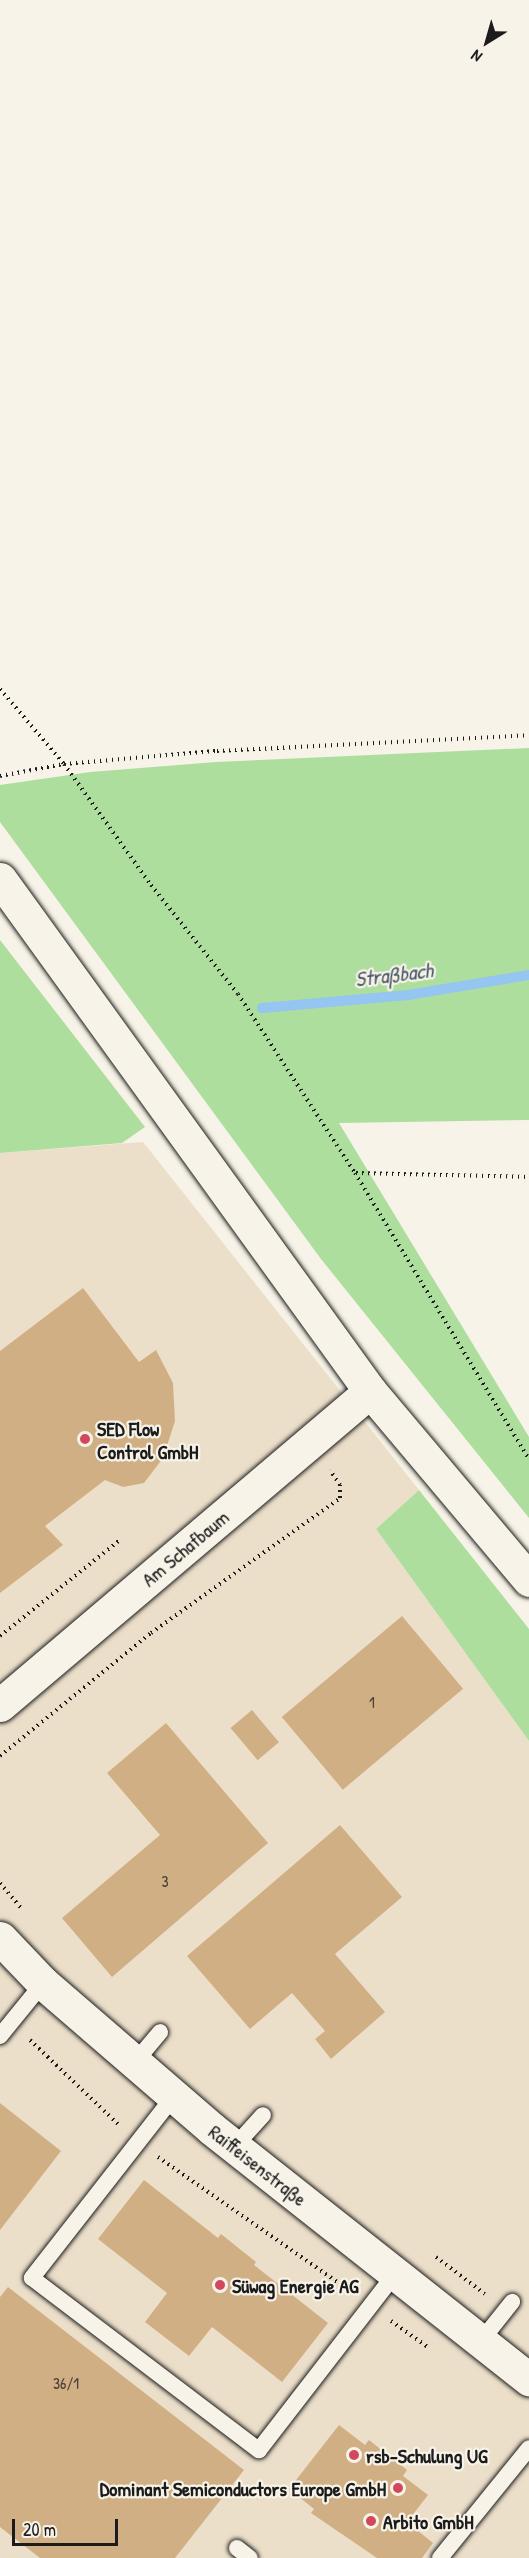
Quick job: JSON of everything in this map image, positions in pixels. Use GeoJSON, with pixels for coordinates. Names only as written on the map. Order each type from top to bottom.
{"type":"FeatureCollection","features":[{"type":"Feature","properties":{"kind":"street"},"geometry":{"type":"LineString","coordinates":[[0,879],[370,1391],[529,1580]]}},
{"type":"Feature","properties":{"kind":"street","name":"Am Schafbaum"},"geometry":{"type":"LineString","coordinates":[[0,1705],[370,1391]]}},
{"type":"Feature","properties":{"kind":"street","name":"Raiffeisenstraße"},"geometry":{"type":"LineString","coordinates":[[0,1938],[43,1983],[234,2147],[529,2379]]}},
{"type":"Feature","properties":{"kind":"lane"},"geometry":{"type":"LineString","coordinates":[[0,2036],[43,1983]]}},
{"type":"Feature","properties":{"kind":"lane"},"geometry":{"type":"LineString","coordinates":[[135,2062],[160,2032]]}},
{"type":"Feature","properties":{"kind":"lane"},"geometry":{"type":"LineString","coordinates":[[174,2096],[32,2278],[259,2450],[395,2274]]}},
{"type":"Feature","properties":{"kind":"lane"},"geometry":{"type":"LineString","coordinates":[[234,2147],[263,2115]]}},
{"type":"Feature","properties":{"kind":"lane"},"geometry":{"type":"LineString","coordinates":[[481,2341],[512,2301]]}},
{"type":"Feature","properties":{"kind":"lane"},"geometry":{"type":"LineString","coordinates":[[440,2558],[529,2448]]}},
{"type":"Feature","properties":{"kind":"path"},"geometry":{"type":"LineString","coordinates":[[0,690],[64,764],[151,885],[238,994],[355,1173],[529,1459]]}},
{"type":"Feature","properties":{"kind":"path"},"geometry":{"type":"LineString","coordinates":[[0,776],[64,764],[217,751],[529,735]]}},
{"type":"Feature","properties":{"kind":"path"},"geometry":{"type":"LineString","coordinates":[[355,1173],[529,1177]]}},
{"type":"Feature","properties":{"kind":"path"},"geometry":{"type":"LineString","coordinates":[[0,1756],[152,1633],[340,1498],[340,1485],[310,1441]]}},
{"type":"Feature","properties":{"kind":"path"},"geometry":{"type":"LineString","coordinates":[[0,1636],[121,1539]]}},
{"type":"Feature","properties":{"kind":"path"},"geometry":{"type":"LineString","coordinates":[[12,2021],[74,2086],[138,2142],[435,2353]]}},
{"type":"Feature","properties":{"kind":"shaded area"},"geometry":{"type":"Polygon","coordinates":[[[143,1142],[419,1490],[376,1529],[529,1741],[529,2558],[0,2558],[0,1153],[143,1142]]]}},
{"type":"Feature","properties":{"kind":"green space"},"geometry":{"type":"Polygon","coordinates":[[[529,748],[529,1120],[339,1123],[529,1437],[529,1518],[321,1259],[0,822],[0,785],[90,772],[216,762],[529,748]]]}},
{"type":"Feature","properties":{"kind":"green space"},"geometry":{"type":"Polygon","coordinates":[[[0,940],[145,1127],[122,1143],[0,1153],[0,940]]]}},
{"type":"Feature","properties":{"kind":"green space"},"geometry":{"type":"Polygon","coordinates":[[[419,1490],[529,1629],[529,1741],[376,1529],[419,1490]]]}},
{"type":"Feature","properties":{"kind":"building","name":"SED Flow Control GmbH"},"geometry":{"type":"Polygon","coordinates":[[[83,1288],[139,1362],[156,1350],[173,1383],[175,1421],[163,1458],[144,1483],[123,1487],[105,1480],[45,1526],[63,1545],[0,1593],[0,1351],[83,1288]]]}},
{"type":"Feature","properties":{"kind":"building"},"geometry":{"type":"Polygon","coordinates":[[[402,1616],[463,1689],[343,1790],[282,1717],[402,1616]]]}},
{"type":"Feature","properties":{"kind":"building"},"geometry":{"type":"Polygon","coordinates":[[[252,1710],[279,1742],[258,1760],[231,1728],[252,1710]]]}},
{"type":"Feature","properties":{"kind":"building"},"geometry":{"type":"Polygon","coordinates":[[[166,1723],[268,1843],[112,1977],[62,1918],[160,1835],[107,1773],[166,1723]]]}},
{"type":"Feature","properties":{"kind":"building"},"geometry":{"type":"Polygon","coordinates":[[[340,1825],[402,1897],[335,1954],[385,2012],[331,2059],[315,2039],[325,2031],[292,1993],[250,2029],[187,1956],[340,1825]]]}},
{"type":"Feature","properties":{"kind":"building"},"geometry":{"type":"Polygon","coordinates":[[[0,2103],[61,2151],[0,2230],[0,2103]]]}},
{"type":"Feature","properties":{"kind":"building"},"geometry":{"type":"Polygon","coordinates":[[[144,2180],[218,2238],[221,2234],[256,2262],[254,2265],[328,2323],[282,2382],[212,2327],[189,2356],[145,2322],[167,2293],[98,2239],[144,2180]]]}},
{"type":"Feature","properties":{"kind":"building"},"geometry":{"type":"Polygon","coordinates":[[[8,2287],[244,2470],[175,2558],[40,2558],[0,2527],[0,2297],[8,2287]]]}},
{"type":"Feature","properties":{"kind":"building"},"geometry":{"type":"Polygon","coordinates":[[[339,2425],[365,2445],[369,2440],[383,2451],[379,2456],[388,2464],[393,2458],[407,2470],[403,2476],[428,2495],[407,2522],[433,2543],[422,2558],[377,2558],[311,2513],[314,2509],[289,2489],[339,2425]]]}},
{"type":"Feature","properties":{"kind":"waterway","name":"Straßbach"},"geometry":{"type":"LineString","coordinates":[[262,1008],[408,995],[529,975]]}},
{"type":"Feature","properties":{"kind":"place","name":"SED Flow Control GmbH"},"geometry":{"type":"Point","coordinates":[85,1439]}},
{"type":"Feature","properties":{"kind":"place","name":"Süwag Energie AG"},"geometry":{"type":"Point","coordinates":[220,2285]}},
{"type":"Feature","properties":{"kind":"place","name":"rsb-Schulung UG"},"geometry":{"type":"Point","coordinates":[354,2455]}},
{"type":"Feature","properties":{"kind":"place","name":"Dominant Semiconductors Europe GmbH"},"geometry":{"type":"Point","coordinates":[398,2488]}},
{"type":"Feature","properties":{"kind":"place","name":"Arbito GmbH"},"geometry":{"type":"Point","coordinates":[371,2521]}}]}
